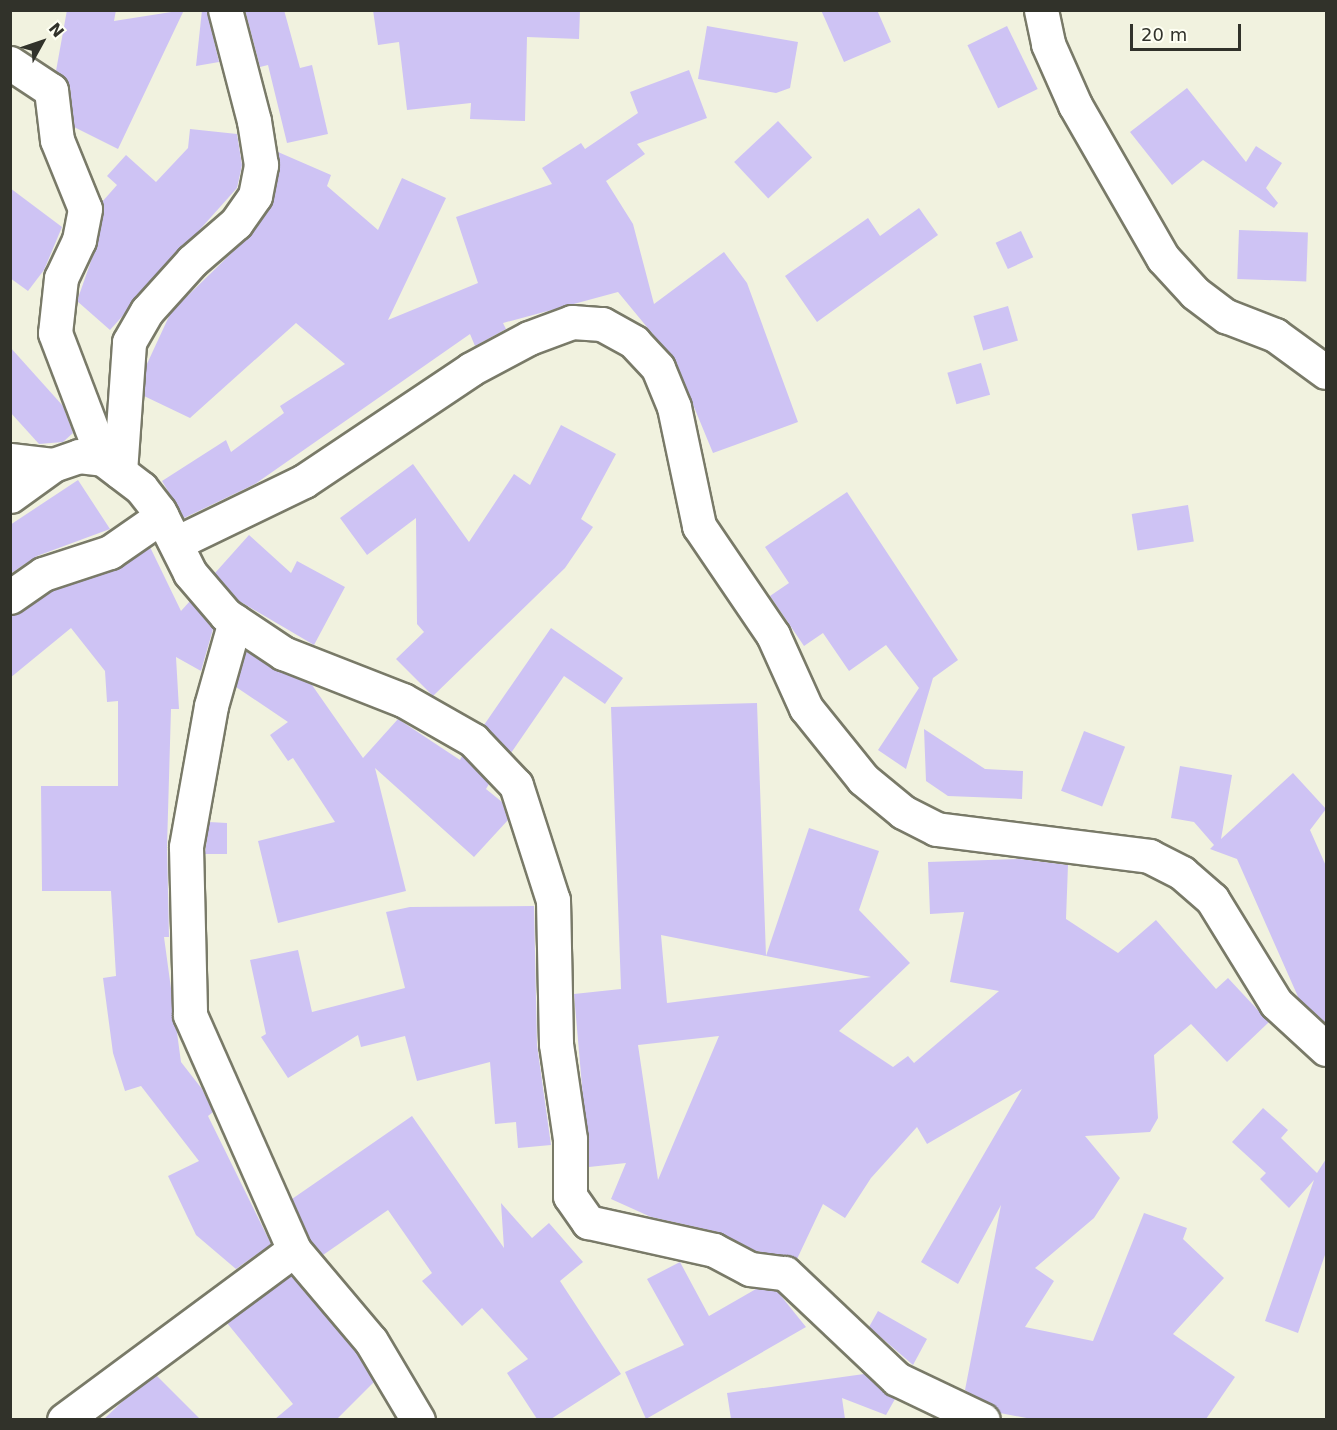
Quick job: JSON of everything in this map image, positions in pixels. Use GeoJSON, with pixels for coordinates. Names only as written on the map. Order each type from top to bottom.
{"type":"FeatureCollection","features":[{"type":"Feature","properties":{"kind":"street"},"geometry":{"type":"LineString","coordinates":[[112,465],[129,342],[147,311],[192,261],[236,223],[255,196],[261,165],[256,132],[225,10]]}},
{"type":"Feature","properties":{"kind":"street"},"geometry":{"type":"LineString","coordinates":[[1041,10],[1048,44],[1075,105],[1163,258],[1195,293],[1226,316],[1275,335],[1326,372]]}},
{"type":"Feature","properties":{"kind":"street"},"geometry":{"type":"LineString","coordinates":[[10,63],[51,90],[57,140],[85,209],[79,240],[61,278],[56,333],[112,465],[169,530],[207,598],[235,621],[283,653],[433,715],[473,740],[516,785],[553,900],[556,1044],[570,1139],[570,1196],[588,1222],[714,1250],[750,1269],[785,1273],[897,1379],[983,1419]]}},
{"type":"Feature","properties":{"kind":"street"},"geometry":{"type":"LineString","coordinates":[[10,597],[44,574],[304,481],[471,369],[529,338],[572,321],[602,324],[634,342],[658,368],[674,407],[699,526],[767,624],[812,716],[863,779],[903,812],[936,829],[1149,856],[1182,873],[1212,900],[1276,1003],[1326,1049]]}},
{"type":"Feature","properties":{"kind":"street"},"geometry":{"type":"LineString","coordinates":[[10,496],[53,465],[79,456],[112,465]]}},
{"type":"Feature","properties":{"kind":"street"},"geometry":{"type":"LineString","coordinates":[[10,460],[53,465]]}},
{"type":"Feature","properties":{"kind":"street"},"geometry":{"type":"LineString","coordinates":[[235,621],[211,706],[186,847],[190,1015],[294,1250],[371,1341],[418,1419]]}},
{"type":"Feature","properties":{"kind":"street"},"geometry":{"type":"LineString","coordinates":[[64,1419],[294,1250]]}},
{"type":"Feature","properties":{"kind":"building"},"geometry":{"type":"Polygon","coordinates":[[[67,10],[116,10],[114,21],[184,10],[118,149],[74,127],[70,87],[56,71],[67,10]]]}},
{"type":"Feature","properties":{"kind":"building"},"geometry":{"type":"Polygon","coordinates":[[[202,10],[207,10],[219,62],[196,66],[202,10]]]}},
{"type":"Feature","properties":{"kind":"building"},"geometry":{"type":"Polygon","coordinates":[[[245,10],[284,10],[300,68],[312,65],[328,134],[287,143],[268,65],[260,67],[245,10]]]}},
{"type":"Feature","properties":{"kind":"building"},"geometry":{"type":"Polygon","coordinates":[[[373,10],[580,10],[579,39],[527,37],[525,121],[470,119],[471,103],[407,110],[399,42],[378,45],[373,10]]]}},
{"type":"Feature","properties":{"kind":"building"},"geometry":{"type":"Polygon","coordinates":[[[821,10],[877,10],[891,42],[844,62],[821,10]]]}},
{"type":"Feature","properties":{"kind":"building"},"geometry":{"type":"Polygon","coordinates":[[[707,26],[798,42],[790,88],[776,93],[698,79],[707,26]]]}},
{"type":"Feature","properties":{"kind":"building"},"geometry":{"type":"Polygon","coordinates":[[[1007,26],[1038,89],[998,108],[967,45],[1007,26]]]}},
{"type":"Feature","properties":{"kind":"building"},"geometry":{"type":"Polygon","coordinates":[[[689,70],[707,118],[637,144],[645,154],[606,181],[633,224],[654,304],[724,252],[747,283],[798,422],[713,453],[675,361],[618,292],[503,323],[506,329],[475,346],[470,334],[255,484],[184,518],[162,481],[226,440],[231,452],[284,413],[280,406],[345,364],[296,323],[190,418],[144,396],[146,366],[171,312],[248,237],[271,206],[278,152],[331,175],[327,186],[378,230],[402,178],[446,198],[388,320],[478,283],[456,217],[552,184],[542,168],[581,143],[585,149],[638,113],[630,92],[689,70]]]}},
{"type":"Feature","properties":{"kind":"building"},"geometry":{"type":"Polygon","coordinates":[[[1187,88],[1246,162],[1256,146],[1282,163],[1266,188],[1278,203],[1274,208],[1203,160],[1172,185],[1130,132],[1187,88]]]}},
{"type":"Feature","properties":{"kind":"building"},"geometry":{"type":"Polygon","coordinates":[[[778,121],[812,158],[768,198],[734,162],[778,121]]]}},
{"type":"Feature","properties":{"kind":"building"},"geometry":{"type":"Polygon","coordinates":[[[190,129],[237,134],[242,165],[237,188],[110,330],[77,301],[97,244],[102,202],[117,185],[107,176],[126,155],[156,182],[188,148],[190,129]]]}},
{"type":"Feature","properties":{"kind":"building"},"geometry":{"type":"Polygon","coordinates":[[[10,188],[62,227],[44,270],[28,291],[10,278],[10,188]]]}},
{"type":"Feature","properties":{"kind":"building"},"geometry":{"type":"Polygon","coordinates":[[[919,208],[938,235],[817,322],[785,276],[868,218],[880,236],[919,208]]]}},
{"type":"Feature","properties":{"kind":"building"},"geometry":{"type":"Polygon","coordinates":[[[1239,230],[1308,232],[1306,281],[1237,279],[1239,230]]]}},
{"type":"Feature","properties":{"kind":"building"},"geometry":{"type":"Polygon","coordinates":[[[1021,231],[1033,257],[1008,269],[996,243],[1021,231]]]}},
{"type":"Feature","properties":{"kind":"building"},"geometry":{"type":"Polygon","coordinates":[[[1008,306],[1018,341],[983,351],[973,316],[1008,306]]]}},
{"type":"Feature","properties":{"kind":"building"},"geometry":{"type":"Polygon","coordinates":[[[10,347],[63,406],[73,433],[63,442],[39,444],[10,412],[10,347]]]}},
{"type":"Feature","properties":{"kind":"building"},"geometry":{"type":"Polygon","coordinates":[[[981,363],[990,395],[956,404],[947,373],[981,363]]]}},
{"type":"Feature","properties":{"kind":"building"},"geometry":{"type":"Polygon","coordinates":[[[561,425],[616,454],[581,519],[593,527],[565,568],[433,696],[396,659],[424,632],[417,624],[416,518],[367,555],[340,518],[413,464],[469,542],[514,474],[530,485],[561,425]]]}},
{"type":"Feature","properties":{"kind":"building"},"geometry":{"type":"Polygon","coordinates":[[[78,480],[110,529],[37,556],[10,574],[10,525],[78,480]]]}},
{"type":"Feature","properties":{"kind":"building"},"geometry":{"type":"Polygon","coordinates":[[[847,492],[958,660],[933,678],[906,769],[878,750],[919,688],[886,645],[849,671],[823,633],[804,646],[770,596],[789,583],[765,547],[847,492]]]}},
{"type":"Feature","properties":{"kind":"building"},"geometry":{"type":"Polygon","coordinates":[[[1188,505],[1194,542],[1137,550],[1132,514],[1188,505]]]}},
{"type":"Feature","properties":{"kind":"building"},"geometry":{"type":"Polygon","coordinates":[[[249,535],[291,573],[297,561],[345,587],[314,645],[239,601],[215,573],[249,535]]]}},
{"type":"Feature","properties":{"kind":"building"},"geometry":{"type":"Polygon","coordinates":[[[150,547],[181,611],[190,601],[213,629],[201,671],[176,657],[179,709],[171,709],[167,847],[169,937],[164,937],[181,1062],[202,1089],[213,1112],[208,1116],[271,1244],[236,1269],[196,1235],[168,1176],[199,1161],[141,1086],[125,1091],[113,1053],[103,978],[116,976],[111,891],[42,891],[41,786],[118,786],[118,701],[107,702],[105,671],[71,628],[10,678],[10,616],[51,591],[116,570],[150,547]]]}},
{"type":"Feature","properties":{"kind":"building"},"geometry":{"type":"Polygon","coordinates":[[[551,628],[623,678],[605,704],[564,676],[511,753],[484,725],[551,628]]]}},
{"type":"Feature","properties":{"kind":"building"},"geometry":{"type":"Polygon","coordinates":[[[246,651],[312,685],[363,758],[398,719],[460,760],[462,756],[489,784],[486,789],[502,802],[508,820],[474,857],[375,768],[406,891],[278,923],[258,841],[335,822],[293,758],[288,761],[270,735],[288,722],[236,687],[246,651]]]}},
{"type":"Feature","properties":{"kind":"building"},"geometry":{"type":"Polygon","coordinates":[[[757,703],[766,956],[809,828],[879,851],[859,910],[910,963],[839,1031],[893,1067],[908,1056],[914,1063],[999,991],[950,982],[964,912],[930,914],[928,862],[1020,859],[1068,865],[1066,919],[1118,953],[1156,920],[1216,989],[1228,978],[1269,1022],[1227,1062],[1191,1024],[1154,1055],[1158,1118],[1150,1132],[1085,1136],[1120,1178],[1094,1218],[1035,1268],[1054,1281],[1025,1327],[1093,1341],[1144,1213],[1187,1228],[1183,1239],[1224,1278],[1173,1334],[1235,1377],[1206,1419],[1032,1419],[1000,1413],[965,1390],[1001,1205],[958,1284],[921,1262],[1022,1089],[927,1144],[917,1127],[871,1178],[845,1218],[823,1204],[797,1259],[756,1251],[718,1232],[651,1217],[611,1199],[626,1163],[589,1167],[574,994],[621,989],[611,707],[757,703]],[[661,935],[667,1003],[871,977],[766,956],[661,935]],[[719,1036],[638,1045],[658,1180],[719,1036]]]}},
{"type":"Feature","properties":{"kind":"building"},"geometry":{"type":"Polygon","coordinates":[[[924,729],[985,769],[1023,771],[1022,799],[948,796],[926,781],[924,729]]]}},
{"type":"Feature","properties":{"kind":"building"},"geometry":{"type":"Polygon","coordinates":[[[1084,731],[1125,747],[1102,807],[1061,791],[1084,731]]]}},
{"type":"Feature","properties":{"kind":"building"},"geometry":{"type":"Polygon","coordinates":[[[1180,766],[1232,775],[1221,839],[1293,773],[1326,809],[1310,830],[1326,866],[1326,1023],[1299,999],[1237,859],[1210,849],[1214,845],[1194,822],[1171,818],[1180,766]]]}},
{"type":"Feature","properties":{"kind":"building"},"geometry":{"type":"Polygon","coordinates":[[[209,822],[227,823],[227,854],[205,854],[209,822]]]}},
{"type":"Feature","properties":{"kind":"building"},"geometry":{"type":"Polygon","coordinates":[[[534,906],[537,1045],[551,1145],[518,1148],[516,1122],[495,1124],[490,1062],[417,1081],[405,1036],[361,1047],[358,1035],[288,1078],[261,1037],[266,1034],[250,960],[298,950],[312,1012],[405,988],[386,912],[410,907],[534,906]]]}},
{"type":"Feature","properties":{"kind":"building"},"geometry":{"type":"Polygon","coordinates":[[[1263,1108],[1288,1130],[1281,1138],[1317,1173],[1326,1159],[1326,1252],[1298,1333],[1265,1321],[1314,1180],[1289,1208],[1260,1179],[1266,1173],[1232,1142],[1263,1108]]]}},
{"type":"Feature","properties":{"kind":"building"},"geometry":{"type":"Polygon","coordinates":[[[412,1116],[504,1248],[501,1203],[532,1238],[549,1223],[583,1262],[560,1281],[621,1374],[551,1419],[537,1419],[507,1373],[528,1359],[482,1308],[462,1326],[422,1281],[432,1273],[388,1210],[323,1255],[310,1240],[292,1199],[412,1116]]]}},
{"type":"Feature","properties":{"kind":"building"},"geometry":{"type":"Polygon","coordinates":[[[680,1262],[709,1316],[756,1289],[777,1291],[806,1327],[646,1419],[625,1372],[684,1345],[647,1279],[680,1262]]]}},
{"type":"Feature","properties":{"kind":"building"},"geometry":{"type":"Polygon","coordinates":[[[291,1276],[356,1352],[374,1382],[337,1419],[275,1419],[293,1404],[227,1323],[291,1276]]]}},
{"type":"Feature","properties":{"kind":"building"},"geometry":{"type":"Polygon","coordinates":[[[878,1311],[927,1339],[913,1365],[869,1327],[878,1311]]]}},
{"type":"Feature","properties":{"kind":"building"},"geometry":{"type":"Polygon","coordinates":[[[864,1374],[895,1399],[886,1415],[842,1398],[845,1419],[731,1419],[727,1393],[864,1374]]]}},
{"type":"Feature","properties":{"kind":"building"},"geometry":{"type":"Polygon","coordinates":[[[156,1375],[200,1419],[104,1419],[126,1398],[156,1375]]]}}]}
